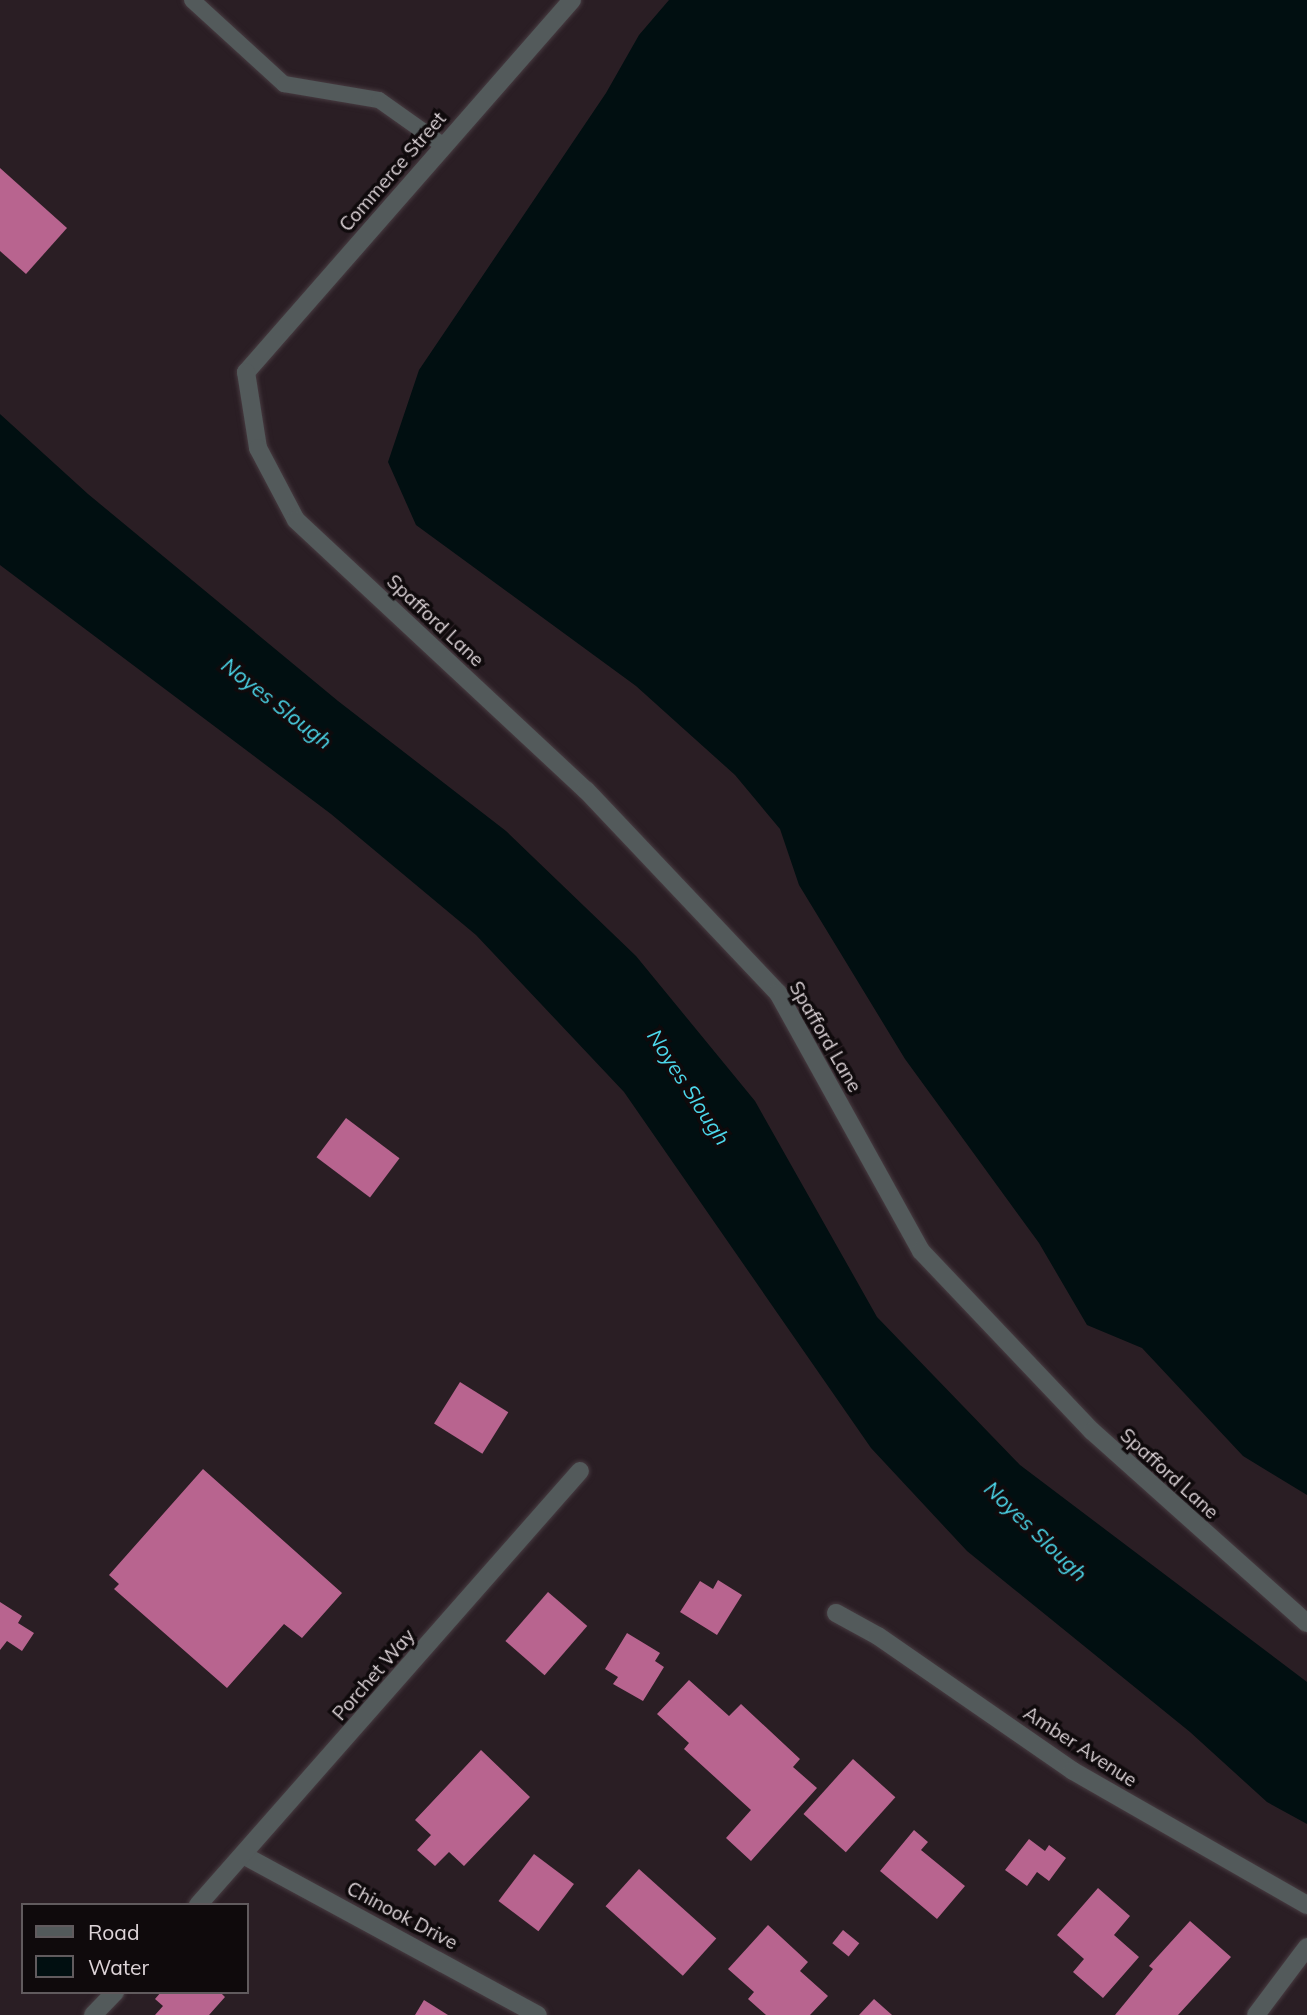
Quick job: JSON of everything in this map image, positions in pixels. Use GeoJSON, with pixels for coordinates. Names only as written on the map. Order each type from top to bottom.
{"type":"FeatureCollection","features":[{"type":"Feature","properties":{"kind":"street","name":"Commerce Street"},"geometry":{"type":"LineString","coordinates":[[246,372],[572,0]]}},
{"type":"Feature","properties":{"kind":"street","name":"Spafford Lane"},"geometry":{"type":"LineString","coordinates":[[246,372],[258,448],[296,520],[586,790],[778,993],[921,1251],[1092,1432],[1307,1623]]}},
{"type":"Feature","properties":{"kind":"street","name":"Porchet Way"},"geometry":{"type":"LineString","coordinates":[[200,1903],[245,1856],[580,1471]]}},
{"type":"Feature","properties":{"kind":"street","name":"Amber Avenue"},"geometry":{"type":"LineString","coordinates":[[836,1613],[878,1636],[1073,1771],[1307,1905]]}},
{"type":"Feature","properties":{"kind":"street","name":"Chinook Drive"},"geometry":{"type":"LineString","coordinates":[[245,1856],[538,2015]]}},
{"type":"Feature","properties":{"kind":"street"},"geometry":{"type":"LineString","coordinates":[[1256,2015],[1307,1947]]}},
{"type":"Feature","properties":{"kind":"street"},"geometry":{"type":"LineString","coordinates":[[93,2015],[113,1994]]}},
{"type":"Feature","properties":{"kind":"lane"},"geometry":{"type":"LineString","coordinates":[[192,0],[284,84],[380,100],[444,146]]}},
{"type":"Feature","properties":{"kind":"water"},"geometry":{"type":"Polygon","coordinates":[[[669,0],[1307,0],[1307,1495],[1243,1456],[1142,1348],[1087,1325],[1039,1243],[905,1059],[799,885],[780,829],[735,775],[636,686],[416,525],[388,462],[419,370],[606,93],[639,35],[669,0]]]}},
{"type":"Feature","properties":{"kind":"water","name":"Noyes Slough"},"geometry":{"type":"Polygon","coordinates":[[[0,414],[88,494],[338,701],[506,831],[636,956],[755,1101],[877,1317],[1020,1465],[1307,1682],[1307,1824],[1267,1802],[1190,1732],[967,1551],[871,1448],[624,1092],[476,935],[331,814],[0,565],[0,414]]]}},
{"type":"Feature","properties":{"kind":"building"},"geometry":{"type":"Polygon","coordinates":[[[0,168],[67,228],[26,274],[0,251],[0,168]]]}},
{"type":"Feature","properties":{"kind":"building"},"geometry":{"type":"Polygon","coordinates":[[[346,1118],[400,1158],[370,1197],[317,1157],[346,1118]]]}},
{"type":"Feature","properties":{"kind":"building"},"geometry":{"type":"Polygon","coordinates":[[[460,1382],[508,1412],[482,1454],[434,1424],[460,1382]]]}},
{"type":"Feature","properties":{"kind":"building"},"geometry":{"type":"Polygon","coordinates":[[[203,1469],[342,1593],[302,1638],[284,1624],[227,1688],[114,1589],[119,1584],[109,1575],[203,1469]]]}},
{"type":"Feature","properties":{"kind":"building"},"geometry":{"type":"Polygon","coordinates":[[[718,1580],[742,1595],[717,1635],[680,1612],[700,1581],[713,1589],[718,1580]]]}},
{"type":"Feature","properties":{"kind":"building"},"geometry":{"type":"Polygon","coordinates":[[[548,1592],[587,1626],[545,1675],[505,1641],[548,1592]]]}},
{"type":"Feature","properties":{"kind":"building"},"geometry":{"type":"Polygon","coordinates":[[[0,1602],[22,1616],[18,1623],[34,1633],[22,1651],[7,1641],[0,1650],[0,1602]]]}},
{"type":"Feature","properties":{"kind":"building"},"geometry":{"type":"Polygon","coordinates":[[[627,1633],[660,1653],[655,1661],[664,1667],[643,1701],[613,1684],[618,1677],[605,1669],[627,1633]]]}},
{"type":"Feature","properties":{"kind":"building"},"geometry":{"type":"Polygon","coordinates":[[[689,1680],[729,1716],[741,1704],[800,1759],[793,1767],[817,1788],[751,1861],[726,1838],[751,1810],[684,1749],[689,1743],[657,1714],[689,1680]]]}},
{"type":"Feature","properties":{"kind":"building"},"geometry":{"type":"Polygon","coordinates":[[[481,1750],[530,1797],[464,1866],[449,1852],[435,1866],[417,1850],[431,1835],[415,1820],[481,1750]]]}},
{"type":"Feature","properties":{"kind":"building"},"geometry":{"type":"Polygon","coordinates":[[[853,1759],[895,1797],[846,1852],[803,1814],[853,1759]]]}},
{"type":"Feature","properties":{"kind":"building"},"geometry":{"type":"Polygon","coordinates":[[[914,1830],[928,1842],[921,1850],[965,1886],[937,1919],[880,1871],[914,1830]]]}},
{"type":"Feature","properties":{"kind":"building"},"geometry":{"type":"Polygon","coordinates":[[[1029,1839],[1045,1851],[1049,1845],[1066,1858],[1049,1881],[1037,1872],[1027,1886],[1005,1870],[1029,1839]]]}},
{"type":"Feature","properties":{"kind":"building"},"geometry":{"type":"Polygon","coordinates":[[[534,1854],[574,1884],[538,1931],[498,1901],[534,1854]]]}},
{"type":"Feature","properties":{"kind":"building"},"geometry":{"type":"Polygon","coordinates":[[[639,1869],[716,1939],[683,1976],[606,1906],[639,1869]]]}},
{"type":"Feature","properties":{"kind":"building"},"geometry":{"type":"Polygon","coordinates":[[[1098,1888],[1130,1916],[1114,1935],[1139,1957],[1103,1998],[1073,1972],[1084,1959],[1057,1935],[1098,1888]]]}},
{"type":"Feature","properties":{"kind":"building"},"geometry":{"type":"Polygon","coordinates":[[[1190,1921],[1231,1957],[1178,2015],[1115,2015],[1153,1969],[1149,1966],[1190,1921]]]}},
{"type":"Feature","properties":{"kind":"building"},"geometry":{"type":"Polygon","coordinates":[[[768,1925],[808,1962],[800,1971],[828,1996],[810,2015],[766,2015],[748,1999],[754,1992],[728,1969],[768,1925]]]}},
{"type":"Feature","properties":{"kind":"building"},"geometry":{"type":"Polygon","coordinates":[[[843,1930],[859,1943],[849,1956],[832,1943],[843,1930]]]}},
{"type":"Feature","properties":{"kind":"building"},"geometry":{"type":"Polygon","coordinates":[[[159,1994],[222,1994],[225,1997],[209,2015],[155,2015],[163,2006],[155,1999],[159,1994]]]}},
{"type":"Feature","properties":{"kind":"building"},"geometry":{"type":"Polygon","coordinates":[[[874,1999],[892,2015],[859,2015],[874,1999]]]}},
{"type":"Feature","properties":{"kind":"building"},"geometry":{"type":"Polygon","coordinates":[[[424,2000],[448,2015],[415,2015],[424,2000]]]}}]}
